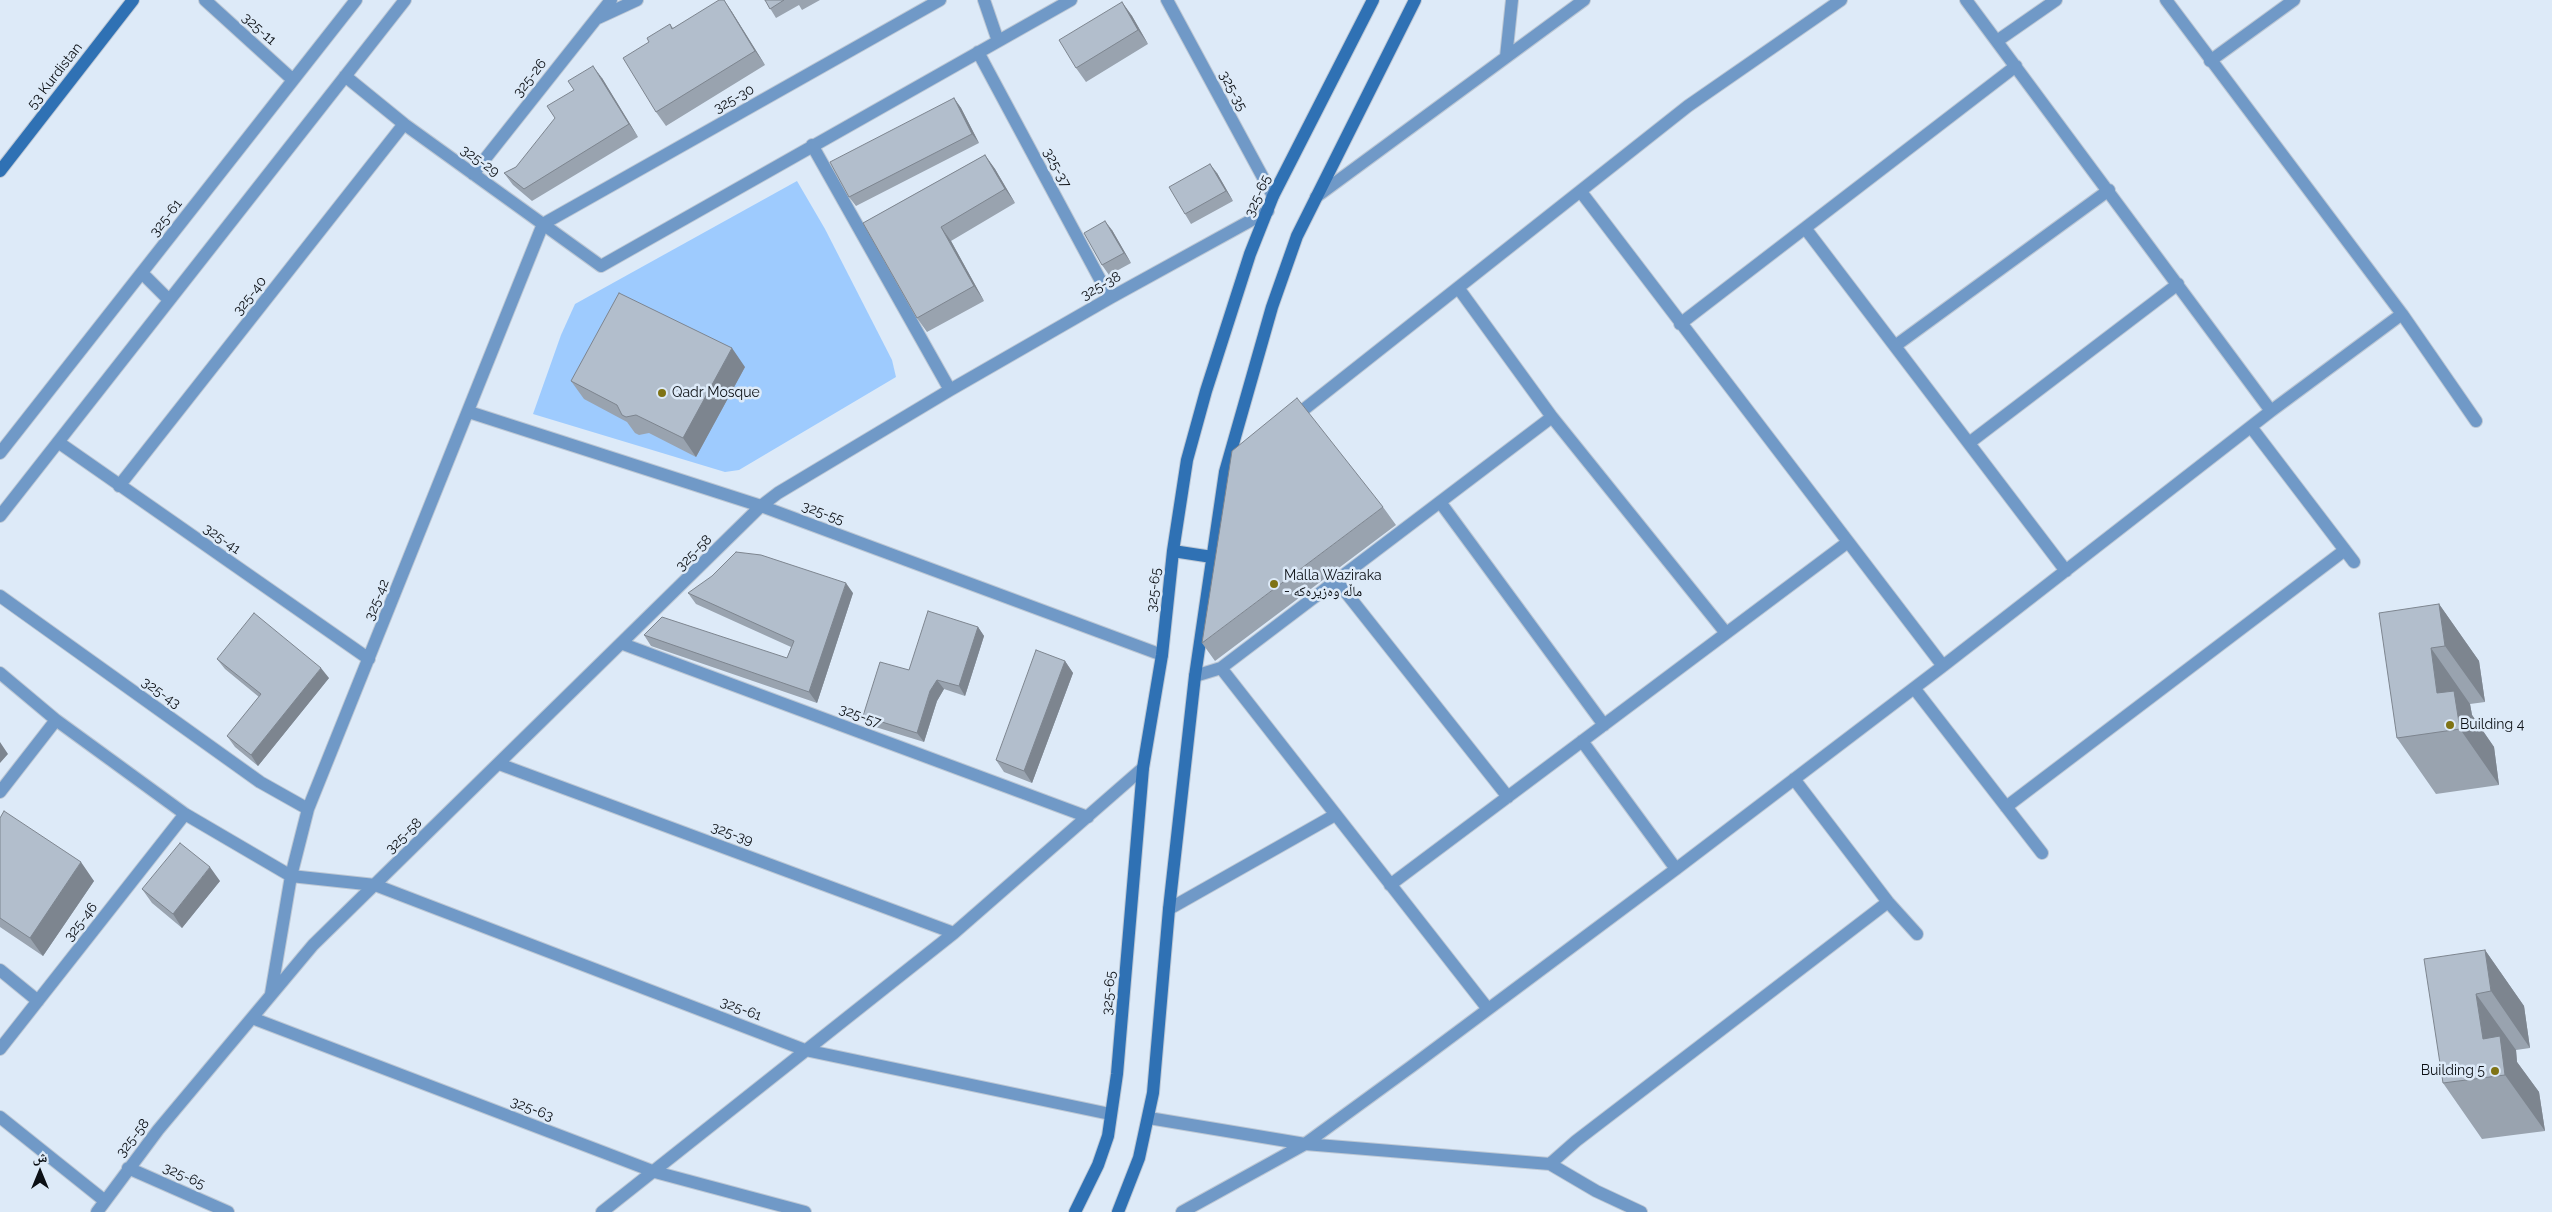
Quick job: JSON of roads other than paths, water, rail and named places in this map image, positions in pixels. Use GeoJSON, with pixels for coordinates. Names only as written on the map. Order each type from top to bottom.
{"type":"FeatureCollection","features":[{"type":"Feature","properties":{"kind":"street","name":"53 Kurdistan"},"geometry":{"type":"LineString","coordinates":[[0,171],[133,0]]}},
{"type":"Feature","properties":{"kind":"street","name":"325-11"},"geometry":{"type":"LineString","coordinates":[[205,0],[293,80]]}},
{"type":"Feature","properties":{"kind":"street","name":"325-61"},"geometry":{"type":"LineString","coordinates":[[0,453],[356,0]]}},
{"type":"Feature","properties":{"kind":"street"},"geometry":{"type":"LineString","coordinates":[[0,516],[405,0]]}},
{"type":"Feature","properties":{"kind":"street","name":"325-26"},"geometry":{"type":"LineString","coordinates":[[473,174],[612,0]]}},
{"type":"Feature","properties":{"kind":"street"},"geometry":{"type":"LineString","coordinates":[[596,20],[636,0]]}},
{"type":"Feature","properties":{"kind":"street","name":"325-30"},"geometry":{"type":"LineString","coordinates":[[543,224],[940,0]]}},
{"type":"Feature","properties":{"kind":"street"},"geometry":{"type":"LineString","coordinates":[[984,0],[998,41]]}},
{"type":"Feature","properties":{"kind":"street"},"geometry":{"type":"LineString","coordinates":[[950,390],[812,146],[1071,0]]}},
{"type":"Feature","properties":{"kind":"street","name":"325-35"},"geometry":{"type":"LineString","coordinates":[[1167,0],[1273,196]]}},
{"type":"Feature","properties":{"kind":"street","name":"325-65"},"geometry":{"type":"LineString","coordinates":[[1075,1212],[1098,1165],[1108,1136],[1117,1074],[1143,768],[1162,655],[1173,552],[1187,460],[1236,291],[1273,196],[1373,0]]}},
{"type":"Feature","properties":{"kind":"street"},"geometry":{"type":"LineString","coordinates":[[1118,1212],[1139,1158],[1153,1093],[1169,908],[1195,676],[1225,472],[1282,274],[1297,236],[1415,0]]}},
{"type":"Feature","properties":{"kind":"street"},"geometry":{"type":"LineString","coordinates":[[1506,57],[1512,0]]}},
{"type":"Feature","properties":{"kind":"street"},"geometry":{"type":"LineString","coordinates":[[1316,197],[1584,0]]}},
{"type":"Feature","properties":{"kind":"street"},"geometry":{"type":"LineString","coordinates":[[1280,429],[1688,106],[1841,0]]}},
{"type":"Feature","properties":{"kind":"street"},"geometry":{"type":"LineString","coordinates":[[1966,0],[2109,190],[2271,411]]}},
{"type":"Feature","properties":{"kind":"street"},"geometry":{"type":"LineString","coordinates":[[1997,41],[2056,0]]}},
{"type":"Feature","properties":{"kind":"street"},"geometry":{"type":"LineString","coordinates":[[2166,0],[2402,314],[2476,421]]}},
{"type":"Feature","properties":{"kind":"street"},"geometry":{"type":"LineString","coordinates":[[2210,61],[2294,0]]}},
{"type":"Feature","properties":{"kind":"street","name":"325-37"},"geometry":{"type":"LineString","coordinates":[[978,52],[1110,298]]}},
{"type":"Feature","properties":{"kind":"street"},"geometry":{"type":"LineString","coordinates":[[1680,324],[2016,66]]}},
{"type":"Feature","properties":{"kind":"street","name":"325-29"},"geometry":{"type":"LineString","coordinates":[[345,76],[404,124],[601,266],[812,146]]}},
{"type":"Feature","properties":{"kind":"street","name":"325-40"},"geometry":{"type":"LineString","coordinates":[[119,486],[404,124]]}},
{"type":"Feature","properties":{"kind":"street"},"geometry":{"type":"LineString","coordinates":[[1895,346],[2109,190]]}},
{"type":"Feature","properties":{"kind":"street"},"geometry":{"type":"LineString","coordinates":[[1581,192],[1943,666]]}},
{"type":"Feature","properties":{"kind":"street","name":"325-38"},"geometry":{"type":"LineString","coordinates":[[761,506],[778,493],[950,390],[1110,298],[1268,211]]}},
{"type":"Feature","properties":{"kind":"street","name":"325-42"},"geometry":{"type":"LineString","coordinates":[[270,996],[291,876],[308,809],[543,224]]}},
{"type":"Feature","properties":{"kind":"street"},"geometry":{"type":"LineString","coordinates":[[1805,228],[2066,570]]}},
{"type":"Feature","properties":{"kind":"street"},"geometry":{"type":"LineString","coordinates":[[142,273],[169,300]]}},
{"type":"Feature","properties":{"kind":"street"},"geometry":{"type":"LineString","coordinates":[[1969,443],[2178,284]]}},
{"type":"Feature","properties":{"kind":"street"},"geometry":{"type":"LineString","coordinates":[[1459,289],[1552,417],[1726,633]]}},
{"type":"Feature","properties":{"kind":"street"},"geometry":{"type":"LineString","coordinates":[[1182,1212],[1305,1144],[1676,869],[1943,666],[2271,411],[2402,314]]}},
{"type":"Feature","properties":{"kind":"street","name":"325-55"},"geometry":{"type":"LineString","coordinates":[[469,412],[761,506],[1162,655]]}},
{"type":"Feature","properties":{"kind":"street"},"geometry":{"type":"LineString","coordinates":[[1195,676],[1221,668],[1552,417]]}},
{"type":"Feature","properties":{"kind":"street"},"geometry":{"type":"LineString","coordinates":[[2251,427],[2354,562]]}},
{"type":"Feature","properties":{"kind":"street","name":"325-41"},"geometry":{"type":"LineString","coordinates":[[58,442],[369,659]]}},
{"type":"Feature","properties":{"kind":"street"},"geometry":{"type":"LineString","coordinates":[[1225,472],[1241,460]]}},
{"type":"Feature","properties":{"kind":"street"},"geometry":{"type":"LineString","coordinates":[[1440,502],[1604,725]]}},
{"type":"Feature","properties":{"kind":"street","name":"325-58"},"geometry":{"type":"LineString","coordinates":[[97,1212],[128,1168],[313,945],[623,644],[761,506]]}},
{"type":"Feature","properties":{"kind":"street"},"geometry":{"type":"LineString","coordinates":[[1390,885],[1848,542]]}},
{"type":"Feature","properties":{"kind":"street"},"geometry":{"type":"LineString","coordinates":[[2006,807],[2345,550]]}},
{"type":"Feature","properties":{"kind":"street"},"geometry":{"type":"LineString","coordinates":[[1173,552],[1212,557]]}},
{"type":"Feature","properties":{"kind":"street"},"geometry":{"type":"LineString","coordinates":[[1336,580],[1508,797]]}},
{"type":"Feature","properties":{"kind":"street","name":"325-43"},"geometry":{"type":"LineString","coordinates":[[0,596],[260,782],[308,809]]}},
{"type":"Feature","properties":{"kind":"street","name":"325-57"},"geometry":{"type":"LineString","coordinates":[[623,644],[1088,817]]}},
{"type":"Feature","properties":{"kind":"street"},"geometry":{"type":"LineString","coordinates":[[1221,668],[1488,1009]]}},
{"type":"Feature","properties":{"kind":"street"},"geometry":{"type":"LineString","coordinates":[[0,673],[56,720],[185,814],[291,876]]}},
{"type":"Feature","properties":{"kind":"street"},"geometry":{"type":"LineString","coordinates":[[1914,688],[2042,853]]}},
{"type":"Feature","properties":{"kind":"street"},"geometry":{"type":"LineString","coordinates":[[0,792],[56,720]]}},
{"type":"Feature","properties":{"kind":"street"},"geometry":{"type":"LineString","coordinates":[[1582,741],[1676,869]]}},
{"type":"Feature","properties":{"kind":"street","name":"325-39"},"geometry":{"type":"LineString","coordinates":[[499,764],[954,933]]}},
{"type":"Feature","properties":{"kind":"street"},"geometry":{"type":"LineString","coordinates":[[602,1212],[641,1180],[655,1172],[954,933],[1143,768]]}},
{"type":"Feature","properties":{"kind":"street"},"geometry":{"type":"LineString","coordinates":[[1794,779],[1888,902],[1917,934]]}},
{"type":"Feature","properties":{"kind":"street","name":"325-46"},"geometry":{"type":"LineString","coordinates":[[0,1048],[185,814]]}},
{"type":"Feature","properties":{"kind":"street"},"geometry":{"type":"LineString","coordinates":[[1169,908],[1335,815]]}},
{"type":"Feature","properties":{"kind":"street","name":"325-61"},"geometry":{"type":"LineString","coordinates":[[291,876],[375,885],[806,1050],[1110,1114]]}},
{"type":"Feature","properties":{"kind":"street"},"geometry":{"type":"LineString","coordinates":[[1550,1164],[1576,1141],[1888,902]]}},
{"type":"Feature","properties":{"kind":"street"},"geometry":{"type":"LineString","coordinates":[[0,970],[38,1001]]}},
{"type":"Feature","properties":{"kind":"street","name":"325-63"},"geometry":{"type":"LineString","coordinates":[[252,1018],[655,1172],[805,1212]]}},
{"type":"Feature","properties":{"kind":"street"},"geometry":{"type":"LineString","coordinates":[[0,1118],[105,1201]]}},
{"type":"Feature","properties":{"kind":"street"},"geometry":{"type":"LineString","coordinates":[[1149,1118],[1305,1144],[1550,1164],[1596,1191],[1641,1212]]}},
{"type":"Feature","properties":{"kind":"street","name":"325-65"},"geometry":{"type":"LineString","coordinates":[[128,1168],[228,1212]]}},
{"type":"Feature","properties":{"kind":"place","name":"Qadr Mosque"},"geometry":{"type":"Point","coordinates":[662,393]}},
{"type":"Feature","properties":{"kind":"place","name":"Malla Waziraka - ماڵە وەزیرەکە"},"geometry":{"type":"Point","coordinates":[1274,584]}},
{"type":"Feature","properties":{"kind":"place","name":"Building 4"},"geometry":{"type":"Point","coordinates":[2450,725]}},
{"type":"Feature","properties":{"kind":"place","name":"Building 5"},"geometry":{"type":"Point","coordinates":[2495,1071]}}]}
